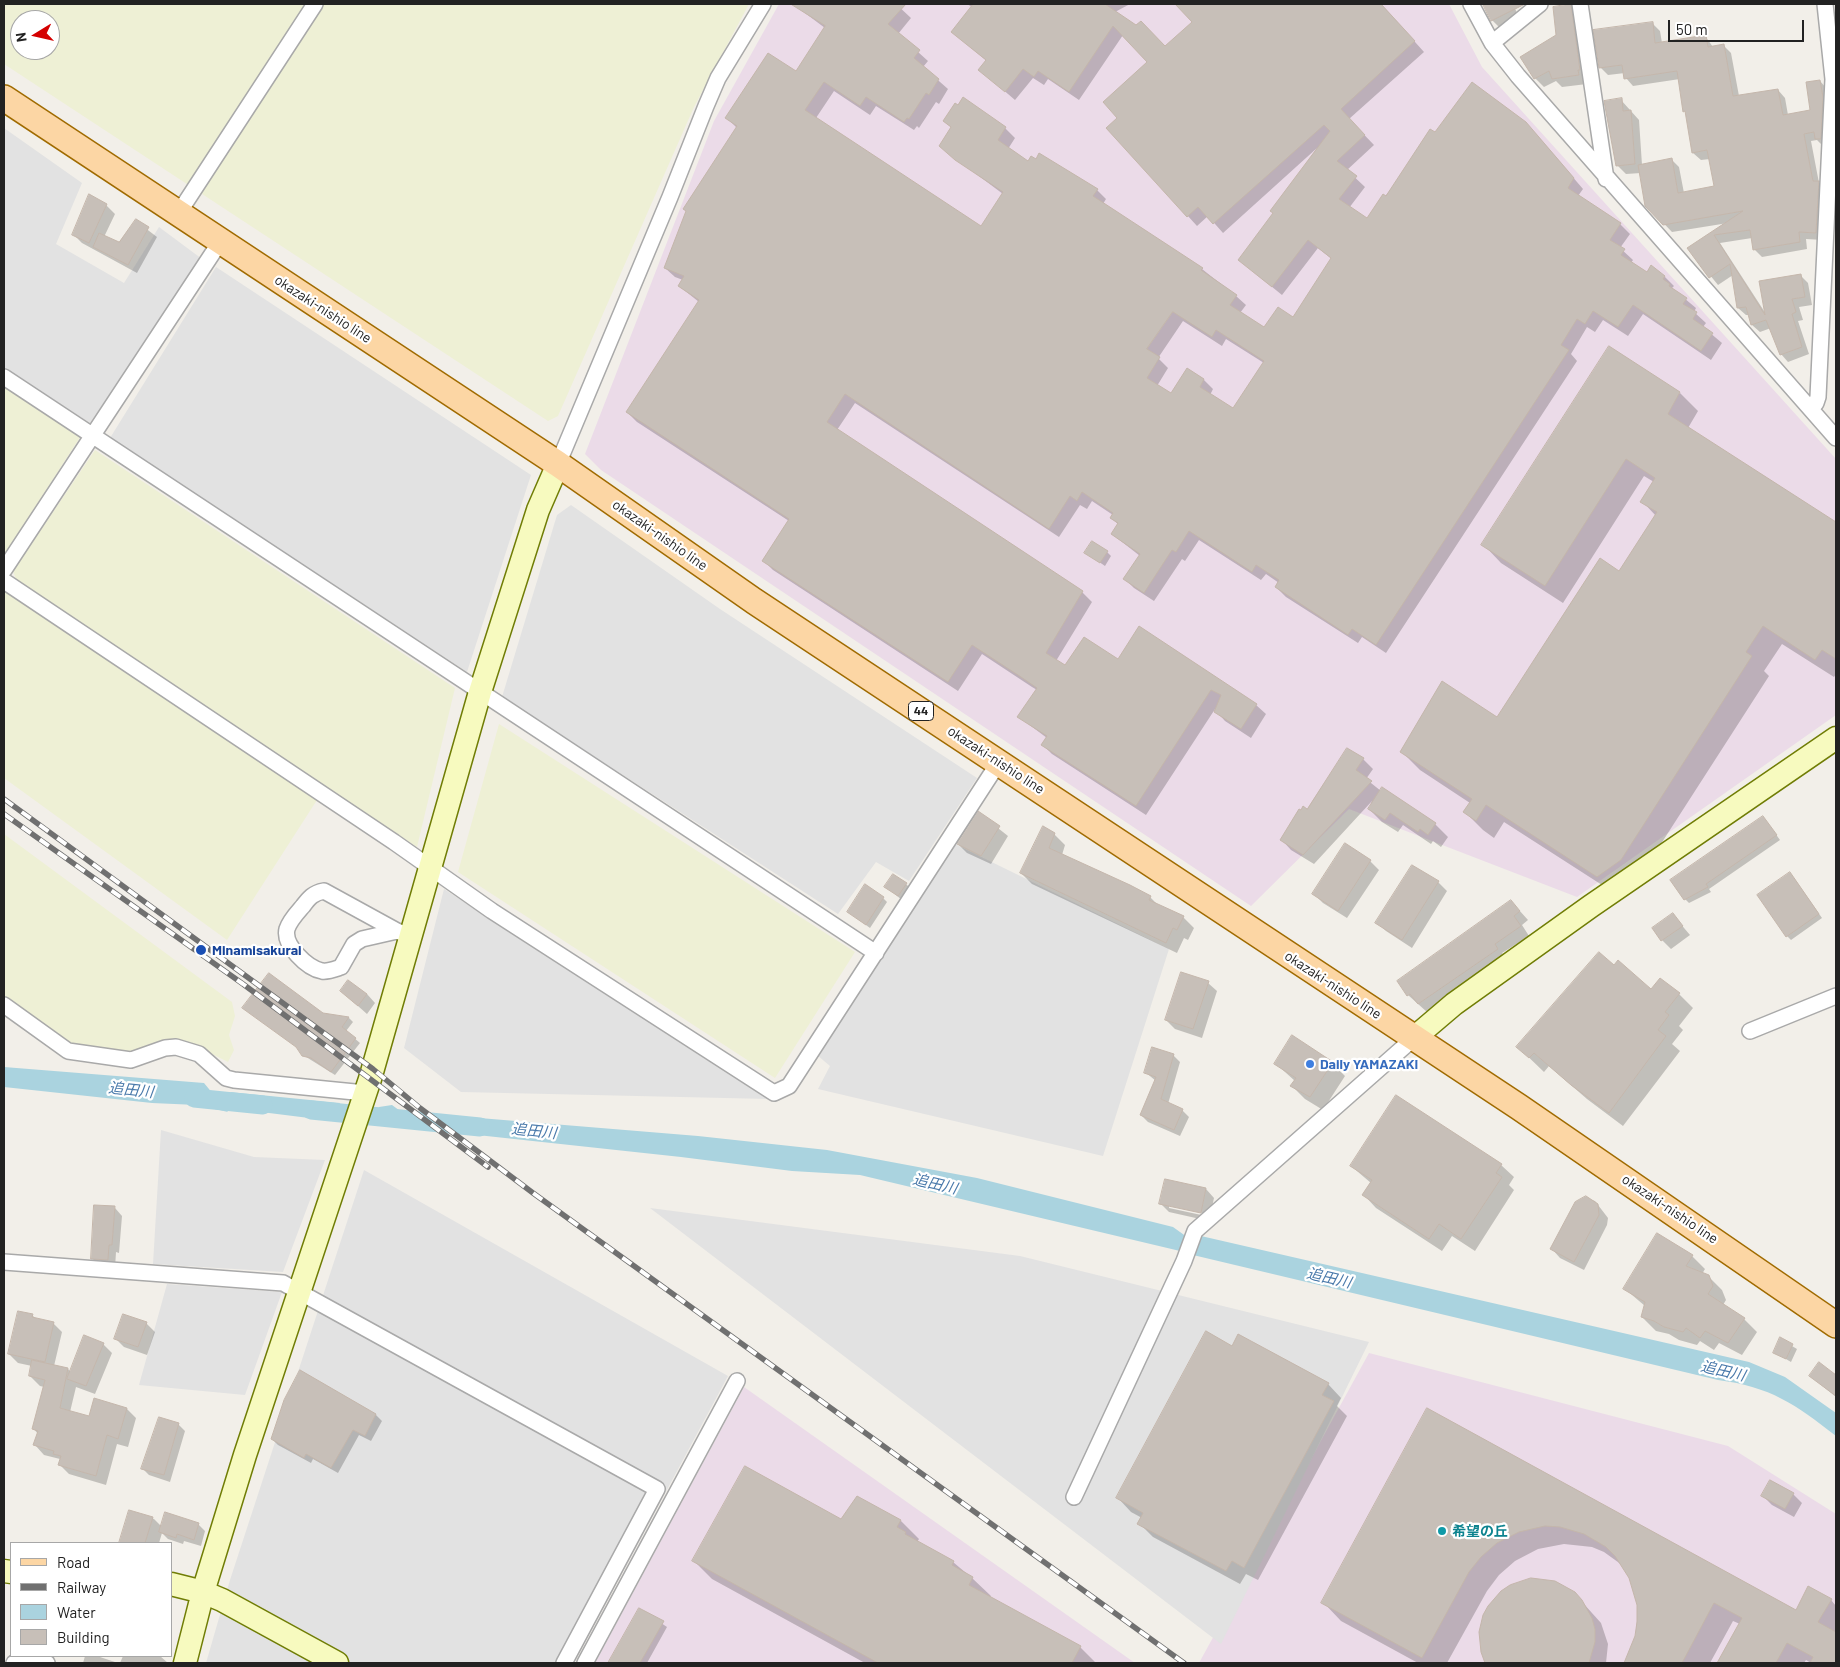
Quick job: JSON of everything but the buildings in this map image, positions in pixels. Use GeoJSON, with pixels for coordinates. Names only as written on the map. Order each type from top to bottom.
{"type":"FeatureCollection","features":[{"type":"Feature","properties":{"kind":"main road","name":"okazaki-nishio line"},"geometry":{"type":"LineString","coordinates":[[4,98],[558,464],[754,601],[1543,1123],[1836,1325]]}},
{"type":"Feature","properties":{"kind":"street"},"geometry":{"type":"LineString","coordinates":[[178,214],[315,4]]}},
{"type":"Feature","properties":{"kind":"street"},"geometry":{"type":"LineString","coordinates":[[1471,4],[1492,43],[1606,179],[1836,438]]}},
{"type":"Feature","properties":{"kind":"street"},"geometry":{"type":"LineString","coordinates":[[1492,43],[1540,4]]}},
{"type":"Feature","properties":{"kind":"street"},"geometry":{"type":"LineString","coordinates":[[1580,4],[1606,179]]}},
{"type":"Feature","properties":{"kind":"street"},"geometry":{"type":"LineString","coordinates":[[1811,408],[1816,403],[1818,397],[1833,79],[1825,4]]}},
{"type":"Feature","properties":{"kind":"street"},"geometry":{"type":"LineString","coordinates":[[185,1663],[203,1592],[299,1290],[363,1098],[404,933],[429,868],[480,692],[538,510],[718,78],[759,6]]}},
{"type":"Feature","properties":{"kind":"street"},"geometry":{"type":"LineString","coordinates":[[4,570],[220,242]]}},
{"type":"Feature","properties":{"kind":"street"},"geometry":{"type":"LineString","coordinates":[[4,377],[876,953]]}},
{"type":"Feature","properties":{"kind":"street"},"geometry":{"type":"LineString","coordinates":[[4,581],[394,842],[429,868],[774,1092],[789,1086],[999,762]]}},
{"type":"Feature","properties":{"kind":"street"},"geometry":{"type":"LineString","coordinates":[[1074,1497],[1184,1261],[1195,1231],[1454,1004],[1591,906],[1836,738]]}},
{"type":"Feature","properties":{"kind":"street"},"geometry":{"type":"LineString","coordinates":[[324,891],[404,933],[362,939],[354,944],[341,967],[322,971],[312,966],[292,949],[287,931],[290,922],[311,896],[324,891]]}},
{"type":"Feature","properties":{"kind":"street"},"geometry":{"type":"LineString","coordinates":[[1750,1032],[1836,996]]}},
{"type":"Feature","properties":{"kind":"street"},"geometry":{"type":"LineString","coordinates":[[4,1005],[68,1051],[132,1060],[165,1048],[176,1047],[198,1054],[226,1078],[363,1098]]}},
{"type":"Feature","properties":{"kind":"street"},"geometry":{"type":"LineString","coordinates":[[4,1262],[283,1283],[299,1290],[657,1489],[564,1663]]}},
{"type":"Feature","properties":{"kind":"street"},"geometry":{"type":"LineString","coordinates":[[585,1663],[737,1381]]}},
{"type":"Feature","properties":{"kind":"street"},"geometry":{"type":"LineString","coordinates":[[172,1584],[203,1592],[222,1600],[337,1663]]}},
{"type":"Feature","properties":{"kind":"street"},"geometry":{"type":"LineString","coordinates":[[14,1663],[25,1657]]}},
{"type":"Feature","properties":{"kind":"street"},"geometry":{"type":"LineString","coordinates":[[34,1657],[47,1663]]}},
{"type":"Feature","properties":{"kind":"shaded area"},"geometry":{"type":"Polygon","coordinates":[[[779,4],[1449,4],[1482,67],[1836,459],[1836,715],[1577,897],[1349,809],[1251,906],[601,470],[585,454],[714,121],[779,4]]]}},
{"type":"Feature","properties":{"kind":"shaded area"},"geometry":{"type":"Polygon","coordinates":[[[4,128],[82,183],[56,244],[124,283],[159,227],[202,259],[90,423],[4,368],[4,128]]]}},
{"type":"Feature","properties":{"kind":"shaded area"},"geometry":{"type":"Polygon","coordinates":[[[216,267],[531,475],[467,672],[110,438],[216,267]]]}},
{"type":"Feature","properties":{"kind":"shaded area"},"geometry":{"type":"Polygon","coordinates":[[[571,505],[720,609],[977,778],[909,881],[876,862],[838,914],[502,697],[557,515],[571,505]]]}},
{"type":"Feature","properties":{"kind":"shaded area"},"geometry":{"type":"Polygon","coordinates":[[[955,844],[1169,949],[1103,1156],[818,1089],[830,1066],[817,1055],[955,844]]]}},
{"type":"Feature","properties":{"kind":"shaded area"},"geometry":{"type":"Polygon","coordinates":[[[444,889],[769,1099],[461,1092],[404,1048],[444,889]]]}},
{"type":"Feature","properties":{"kind":"shaded area"},"geometry":{"type":"Polygon","coordinates":[[[161,1130],[254,1157],[325,1160],[283,1272],[153,1264],[161,1130]]]}},
{"type":"Feature","properties":{"kind":"shaded area"},"geometry":{"type":"Polygon","coordinates":[[[364,1170],[728,1376],[574,1663],[206,1663],[230,1580],[364,1170]]]}},
{"type":"Feature","properties":{"kind":"shaded area"},"geometry":{"type":"Polygon","coordinates":[[[650,1208],[1020,1256],[1369,1342],[1221,1644],[650,1208]]]}},
{"type":"Feature","properties":{"kind":"shaded area"},"geometry":{"type":"Polygon","coordinates":[[[167,1284],[282,1292],[245,1395],[139,1385],[167,1284]]]}},
{"type":"Feature","properties":{"kind":"shaded area"},"geometry":{"type":"Polygon","coordinates":[[[1369,1353],[1728,1446],[1836,1514],[1836,1663],[1199,1663],[1369,1353]]]}},
{"type":"Feature","properties":{"kind":"shaded area"},"geometry":{"type":"Polygon","coordinates":[[[744,1387],[1135,1663],[595,1663],[744,1387]]]}},
{"type":"Feature","properties":{"kind":"green space"},"geometry":{"type":"Polygon","coordinates":[[[4,4],[749,4],[694,107],[558,416],[548,421],[4,64],[4,4]]]}},
{"type":"Feature","properties":{"kind":"green space"},"geometry":{"type":"Polygon","coordinates":[[[4,387],[81,436],[4,555],[4,387]]]}},
{"type":"Feature","properties":{"kind":"green space"},"geometry":{"type":"Polygon","coordinates":[[[95,450],[455,688],[417,847],[17,582],[13,571],[95,450]]]}},
{"type":"Feature","properties":{"kind":"green space"},"geometry":{"type":"Polygon","coordinates":[[[4,589],[317,800],[227,940],[4,778],[4,589]]]}},
{"type":"Feature","properties":{"kind":"green space"},"geometry":{"type":"Polygon","coordinates":[[[499,724],[855,952],[775,1078],[458,872],[499,724]]]}},
{"type":"Feature","properties":{"kind":"green space"},"geometry":{"type":"Polygon","coordinates":[[[4,834],[232,1002],[235,1016],[229,1035],[234,1050],[228,1062],[192,1044],[175,1041],[135,1054],[70,1045],[4,998],[4,834]]]}},
{"type":"Feature","properties":{"kind":"water"},"geometry":{"type":"Polygon","coordinates":[[[4,1067],[204,1083],[228,1112],[197,1105],[152,1103],[4,1087],[4,1067]]]}},
{"type":"Feature","properties":{"kind":"water"},"geometry":{"type":"Polygon","coordinates":[[[230,1092],[340,1103],[333,1121],[245,1110],[230,1092]]]}},
{"type":"Feature","properties":{"kind":"water"},"geometry":{"type":"Polygon","coordinates":[[[392,1105],[418,1124],[377,1122],[379,1107],[392,1105]]]}},
{"type":"Feature","properties":{"kind":"water"},"geometry":{"type":"Polygon","coordinates":[[[443,1115],[698,1136],[827,1150],[977,1178],[1173,1227],[1187,1237],[1180,1251],[860,1175],[792,1171],[468,1134],[443,1115]]]}},
{"type":"Feature","properties":{"kind":"water"},"geometry":{"type":"Polygon","coordinates":[[[1201,1236],[1749,1362],[1785,1377],[1836,1413],[1836,1436],[1795,1406],[1768,1392],[1753,1387],[1193,1255],[1201,1236]]]}},
{"type":"Feature","properties":{"kind":"waterway","name":"追田川"},"geometry":{"type":"LineString","coordinates":[[194,1098],[263,1105]]}},
{"type":"Feature","properties":{"kind":"waterway","name":"追田川"},"geometry":{"type":"LineString","coordinates":[[311,1110],[480,1127]]}},
{"type":"Feature","properties":{"kind":"railway"},"geometry":{"type":"LineString","coordinates":[[4,799],[373,1069],[420,1108],[533,1193],[1184,1663]]}},
{"type":"Feature","properties":{"kind":"railway"},"geometry":{"type":"LineString","coordinates":[[4,814],[243,984],[488,1167]]}},
{"type":"Feature","properties":{"kind":"place","name":"Minamisakurai"},"geometry":{"type":"Point","coordinates":[201,950]}},
{"type":"Feature","properties":{"kind":"place","name":"Daily YAMAZAKI"},"geometry":{"type":"Point","coordinates":[1310,1064]}},
{"type":"Feature","properties":{"kind":"place","name":"希望の丘"},"geometry":{"type":"Point","coordinates":[1442,1531]}}]}
